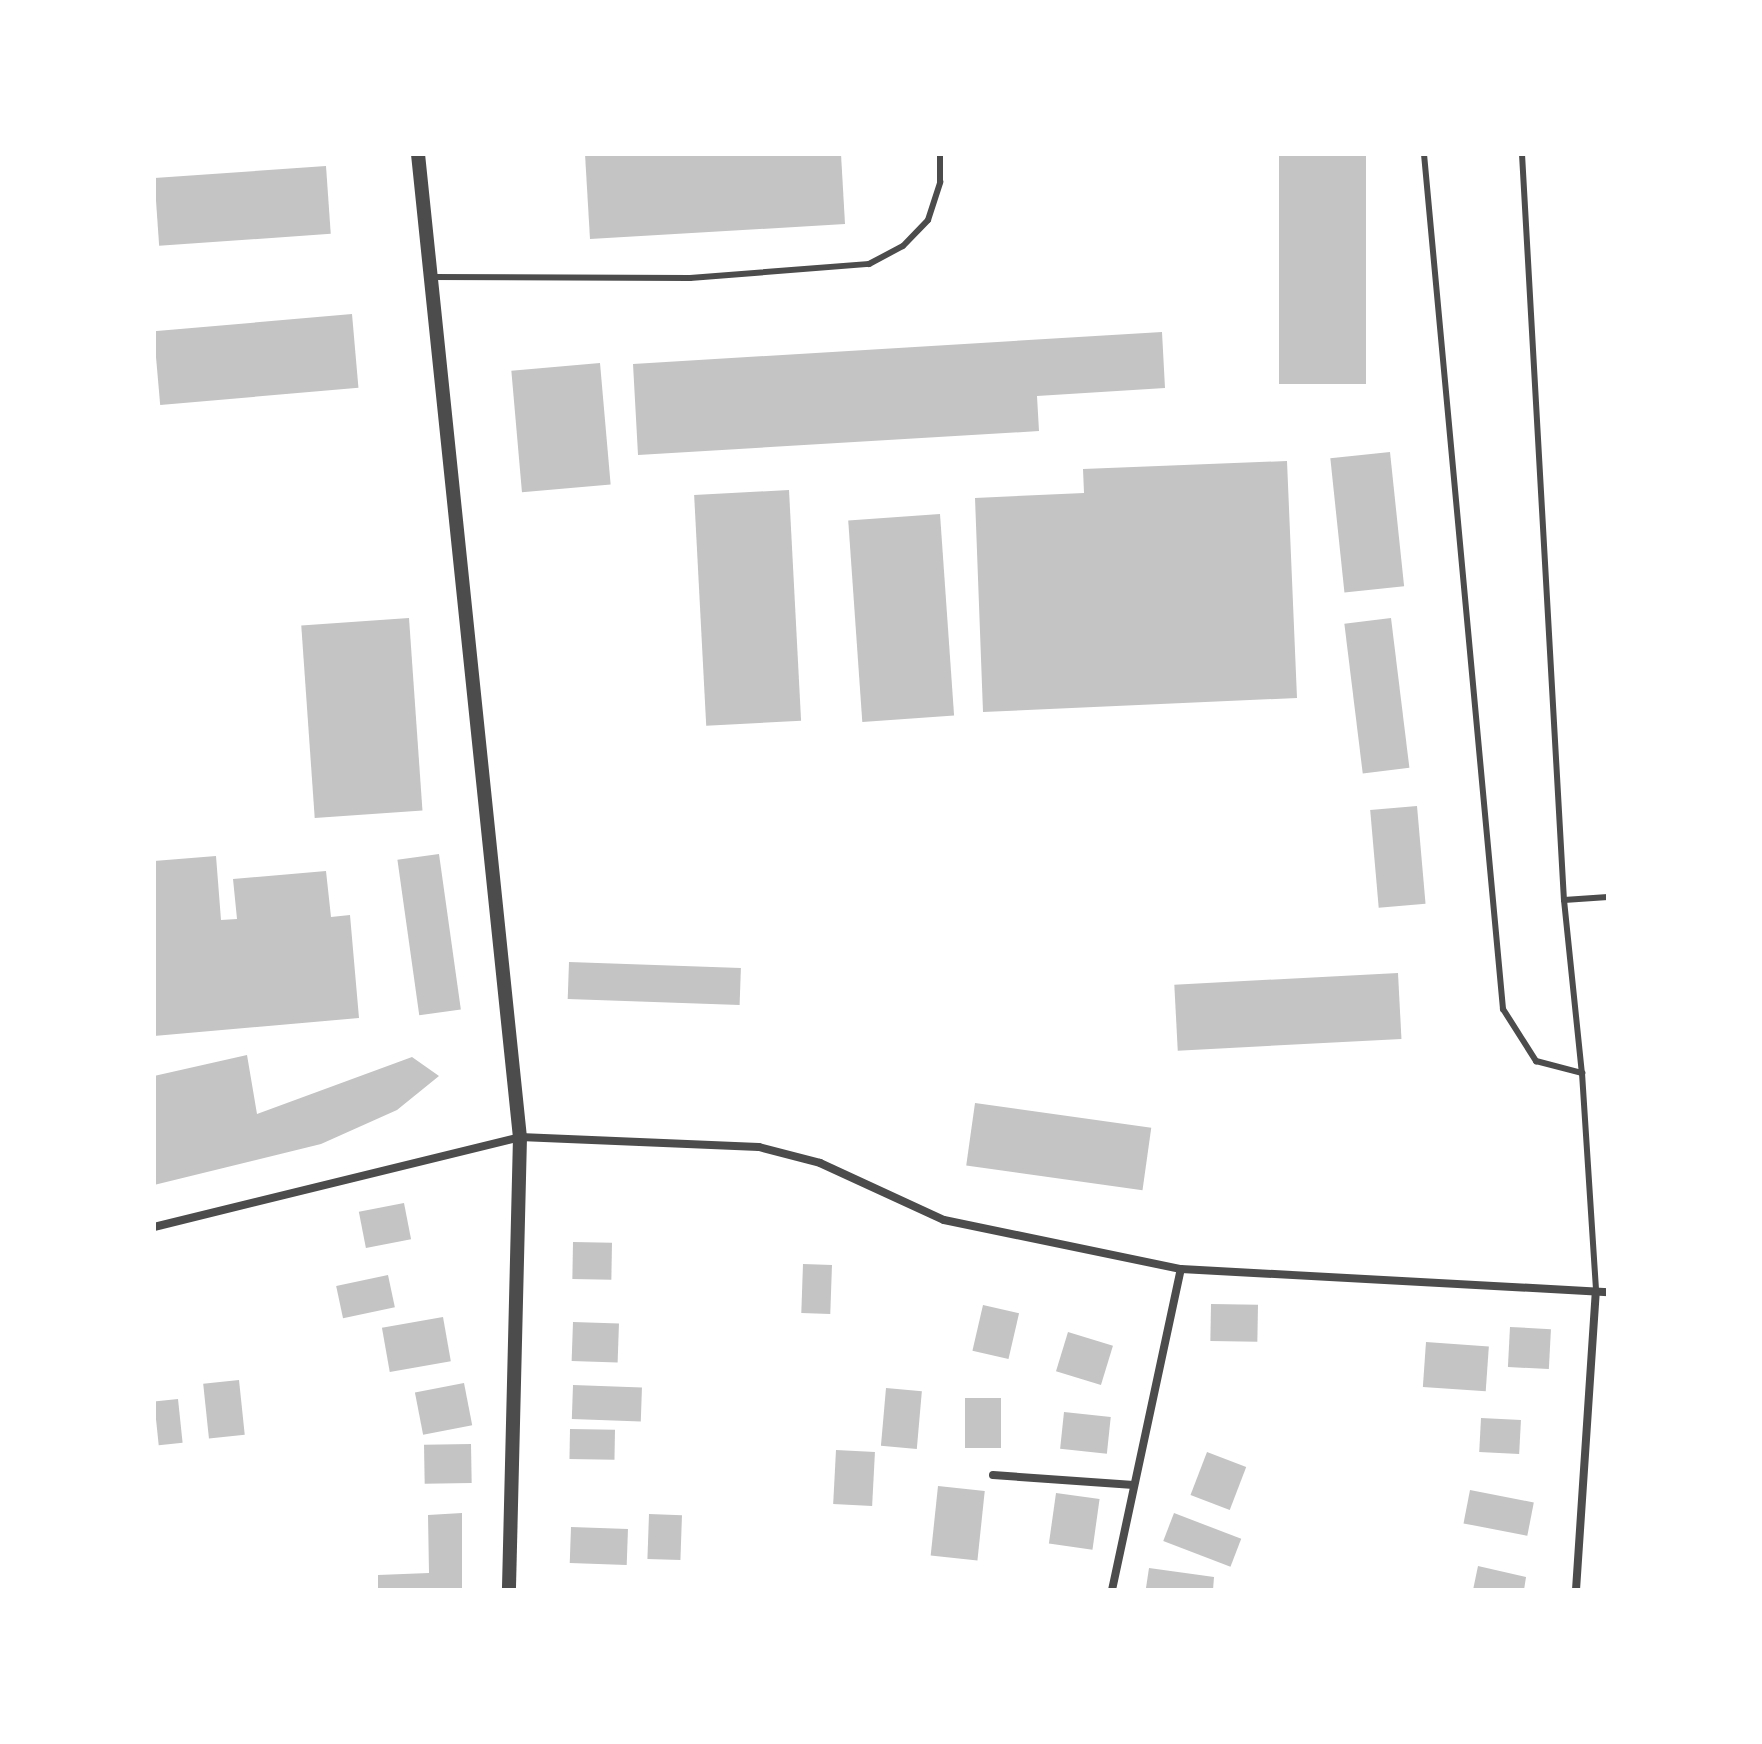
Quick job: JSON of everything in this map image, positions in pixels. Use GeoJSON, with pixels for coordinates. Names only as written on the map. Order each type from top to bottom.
{"type":"FeatureCollection","features":[{"type":"Feature","properties":{"kind":"street"},"geometry":{"type":"LineString","coordinates":[[418,154],[520,1137],[509,1590]]}},
{"type":"Feature","properties":{"kind":"street"},"geometry":{"type":"LineString","coordinates":[[154,1227],[520,1137],[759,1147],[820,1163],[888,1199],[944,1220],[1181,1269],[1608,1292]]}},
{"type":"Feature","properties":{"kind":"street"},"geometry":{"type":"LineString","coordinates":[[1112,1590],[1181,1269]]}},
{"type":"Feature","properties":{"kind":"street"},"geometry":{"type":"LineString","coordinates":[[1576,1590],[1596,1292]]}},
{"type":"Feature","properties":{"kind":"street"},"geometry":{"type":"LineString","coordinates":[[993,1475],[1134,1485]]}},
{"type":"Feature","properties":{"kind":"lane"},"geometry":{"type":"LineString","coordinates":[[431,277],[690,278],[869,264],[903,246],[928,220],[940,182],[940,154]]}},
{"type":"Feature","properties":{"kind":"lane"},"geometry":{"type":"LineString","coordinates":[[1424,154],[1503,1009],[1536,1061],[1582,1073]]}},
{"type":"Feature","properties":{"kind":"lane"},"geometry":{"type":"LineString","coordinates":[[1522,154],[1564,900],[1582,1073],[1596,1292]]}},
{"type":"Feature","properties":{"kind":"lane"},"geometry":{"type":"LineString","coordinates":[[1564,900],[1608,897]]}},
{"type":"Feature","properties":{"kind":"building"},"geometry":{"type":"Polygon","coordinates":[[[585,154],[841,154],[845,224],[590,239],[585,154]]]}},
{"type":"Feature","properties":{"kind":"building"},"geometry":{"type":"Polygon","coordinates":[[[1279,154],[1366,154],[1366,384],[1279,384],[1279,154]]]}},
{"type":"Feature","properties":{"kind":"building"},"geometry":{"type":"Polygon","coordinates":[[[326,166],[331,234],[159,246],[154,178],[326,166]]]}},
{"type":"Feature","properties":{"kind":"building"},"geometry":{"type":"Polygon","coordinates":[[[352,314],[358,388],[160,405],[154,331],[352,314]]]}},
{"type":"Feature","properties":{"kind":"building"},"geometry":{"type":"Polygon","coordinates":[[[1162,332],[1165,388],[1037,396],[1039,431],[638,455],[633,364],[1162,332]]]}},
{"type":"Feature","properties":{"kind":"building"},"geometry":{"type":"Polygon","coordinates":[[[600,363],[611,485],[522,492],[511,371],[600,363]]]}},
{"type":"Feature","properties":{"kind":"building"},"geometry":{"type":"Polygon","coordinates":[[[1390,452],[1404,586],[1344,593],[1330,458],[1390,452]]]}},
{"type":"Feature","properties":{"kind":"building"},"geometry":{"type":"Polygon","coordinates":[[[1287,461],[1297,698],[983,712],[975,498],[1084,493],[1083,469],[1287,461]]]}},
{"type":"Feature","properties":{"kind":"building"},"geometry":{"type":"Polygon","coordinates":[[[789,490],[801,721],[706,726],[694,495],[789,490]]]}},
{"type":"Feature","properties":{"kind":"building"},"geometry":{"type":"Polygon","coordinates":[[[940,514],[954,716],[862,722],[848,520],[940,514]]]}},
{"type":"Feature","properties":{"kind":"building"},"geometry":{"type":"Polygon","coordinates":[[[409,618],[422,811],[315,818],[301,626],[409,618]]]}},
{"type":"Feature","properties":{"kind":"building"},"geometry":{"type":"Polygon","coordinates":[[[1391,618],[1409,768],[1363,774],[1344,624],[1391,618]]]}},
{"type":"Feature","properties":{"kind":"building"},"geometry":{"type":"Polygon","coordinates":[[[1417,806],[1426,904],[1379,908],[1370,810],[1417,806]]]}},
{"type":"Feature","properties":{"kind":"building"},"geometry":{"type":"Polygon","coordinates":[[[439,854],[461,1009],[419,1015],[397,860],[439,854]]]}},
{"type":"Feature","properties":{"kind":"building"},"geometry":{"type":"Polygon","coordinates":[[[216,856],[221,920],[237,919],[233,879],[326,871],[331,917],[350,915],[359,1018],[154,1036],[154,861],[216,856]]]}},
{"type":"Feature","properties":{"kind":"building"},"geometry":{"type":"Polygon","coordinates":[[[569,962],[741,968],[740,1005],[568,999],[569,962]]]}},
{"type":"Feature","properties":{"kind":"building"},"geometry":{"type":"Polygon","coordinates":[[[1398,973],[1401,1039],[1178,1051],[1174,985],[1398,973]]]}},
{"type":"Feature","properties":{"kind":"building"},"geometry":{"type":"Polygon","coordinates":[[[247,1055],[257,1114],[412,1057],[439,1076],[397,1110],[321,1144],[154,1185],[154,1076],[247,1055]]]}},
{"type":"Feature","properties":{"kind":"building"},"geometry":{"type":"Polygon","coordinates":[[[975,1103],[1151,1128],[1142,1190],[966,1165],[975,1103]]]}},
{"type":"Feature","properties":{"kind":"building"},"geometry":{"type":"Polygon","coordinates":[[[404,1203],[411,1239],[366,1248],[359,1212],[404,1203]]]}},
{"type":"Feature","properties":{"kind":"building"},"geometry":{"type":"Polygon","coordinates":[[[573,1242],[612,1243],[611,1280],[572,1279],[573,1242]]]}},
{"type":"Feature","properties":{"kind":"building"},"geometry":{"type":"Polygon","coordinates":[[[803,1264],[832,1265],[830,1314],[801,1313],[803,1264]]]}},
{"type":"Feature","properties":{"kind":"building"},"geometry":{"type":"Polygon","coordinates":[[[388,1275],[395,1307],[343,1318],[336,1286],[388,1275]]]}},
{"type":"Feature","properties":{"kind":"building"},"geometry":{"type":"Polygon","coordinates":[[[1211,1304],[1258,1305],[1257,1342],[1210,1341],[1211,1304]]]}},
{"type":"Feature","properties":{"kind":"building"},"geometry":{"type":"Polygon","coordinates":[[[983,1305],[1019,1313],[1008,1359],[972,1351],[983,1305]]]}},
{"type":"Feature","properties":{"kind":"building"},"geometry":{"type":"Polygon","coordinates":[[[443,1317],[451,1361],[390,1372],[382,1328],[443,1317]]]}},
{"type":"Feature","properties":{"kind":"building"},"geometry":{"type":"Polygon","coordinates":[[[573,1322],[619,1324],[618,1363],[572,1361],[573,1322]]]}},
{"type":"Feature","properties":{"kind":"building"},"geometry":{"type":"Polygon","coordinates":[[[1510,1327],[1551,1329],[1549,1369],[1508,1367],[1510,1327]]]}},
{"type":"Feature","properties":{"kind":"building"},"geometry":{"type":"Polygon","coordinates":[[[1068,1332],[1113,1346],[1101,1385],[1056,1371],[1068,1332]]]}},
{"type":"Feature","properties":{"kind":"building"},"geometry":{"type":"Polygon","coordinates":[[[1426,1342],[1489,1346],[1486,1391],[1423,1387],[1426,1342]]]}},
{"type":"Feature","properties":{"kind":"building"},"geometry":{"type":"Polygon","coordinates":[[[239,1380],[245,1435],[209,1438],[203,1384],[239,1380]]]}},
{"type":"Feature","properties":{"kind":"building"},"geometry":{"type":"Polygon","coordinates":[[[464,1383],[472,1425],[423,1435],[415,1393],[464,1383]]]}},
{"type":"Feature","properties":{"kind":"building"},"geometry":{"type":"Polygon","coordinates":[[[573,1385],[642,1387],[641,1421],[572,1419],[573,1385]]]}},
{"type":"Feature","properties":{"kind":"building"},"geometry":{"type":"Polygon","coordinates":[[[886,1388],[922,1391],[917,1449],[881,1446],[886,1388]]]}},
{"type":"Feature","properties":{"kind":"building"},"geometry":{"type":"Polygon","coordinates":[[[965,1398],[1001,1398],[1001,1448],[965,1448],[965,1398]]]}},
{"type":"Feature","properties":{"kind":"building"},"geometry":{"type":"Polygon","coordinates":[[[178,1399],[183,1443],[159,1445],[154,1402],[178,1399]]]}},
{"type":"Feature","properties":{"kind":"building"},"geometry":{"type":"Polygon","coordinates":[[[1064,1412],[1111,1417],[1107,1454],[1060,1449],[1064,1412]]]}},
{"type":"Feature","properties":{"kind":"building"},"geometry":{"type":"Polygon","coordinates":[[[1481,1418],[1521,1420],[1519,1454],[1479,1452],[1481,1418]]]}},
{"type":"Feature","properties":{"kind":"building"},"geometry":{"type":"Polygon","coordinates":[[[570,1429],[615,1430],[614,1460],[569,1459],[570,1429]]]}},
{"type":"Feature","properties":{"kind":"building"},"geometry":{"type":"Polygon","coordinates":[[[471,1444],[472,1483],[425,1484],[424,1445],[471,1444]]]}},
{"type":"Feature","properties":{"kind":"building"},"geometry":{"type":"Polygon","coordinates":[[[836,1450],[875,1452],[872,1506],[833,1504],[836,1450]]]}},
{"type":"Feature","properties":{"kind":"building"},"geometry":{"type":"Polygon","coordinates":[[[1207,1452],[1246,1467],[1230,1510],[1191,1495],[1207,1452]]]}},
{"type":"Feature","properties":{"kind":"building"},"geometry":{"type":"Polygon","coordinates":[[[938,1486],[985,1491],[977,1561],[931,1556],[938,1486]]]}},
{"type":"Feature","properties":{"kind":"building"},"geometry":{"type":"Polygon","coordinates":[[[1470,1490],[1534,1502],[1527,1536],[1464,1523],[1470,1490]]]}},
{"type":"Feature","properties":{"kind":"building"},"geometry":{"type":"Polygon","coordinates":[[[1056,1493],[1100,1499],[1092,1550],[1049,1544],[1056,1493]]]}},
{"type":"Feature","properties":{"kind":"building"},"geometry":{"type":"Polygon","coordinates":[[[462,1513],[462,1590],[378,1590],[378,1575],[429,1573],[428,1515],[462,1513]]]}},
{"type":"Feature","properties":{"kind":"building"},"geometry":{"type":"Polygon","coordinates":[[[1174,1513],[1241,1539],[1230,1567],[1163,1541],[1174,1513]]]}},
{"type":"Feature","properties":{"kind":"building"},"geometry":{"type":"Polygon","coordinates":[[[649,1514],[682,1515],[680,1560],[647,1559],[649,1514]]]}},
{"type":"Feature","properties":{"kind":"building"},"geometry":{"type":"Polygon","coordinates":[[[571,1527],[628,1529],[627,1565],[570,1563],[571,1527]]]}},
{"type":"Feature","properties":{"kind":"building"},"geometry":{"type":"Polygon","coordinates":[[[1478,1566],[1526,1577],[1524,1590],[1473,1590],[1478,1566]]]}},
{"type":"Feature","properties":{"kind":"building"},"geometry":{"type":"Polygon","coordinates":[[[1149,1568],[1214,1577],[1213,1590],[1146,1588],[1149,1568]]]}}]}
